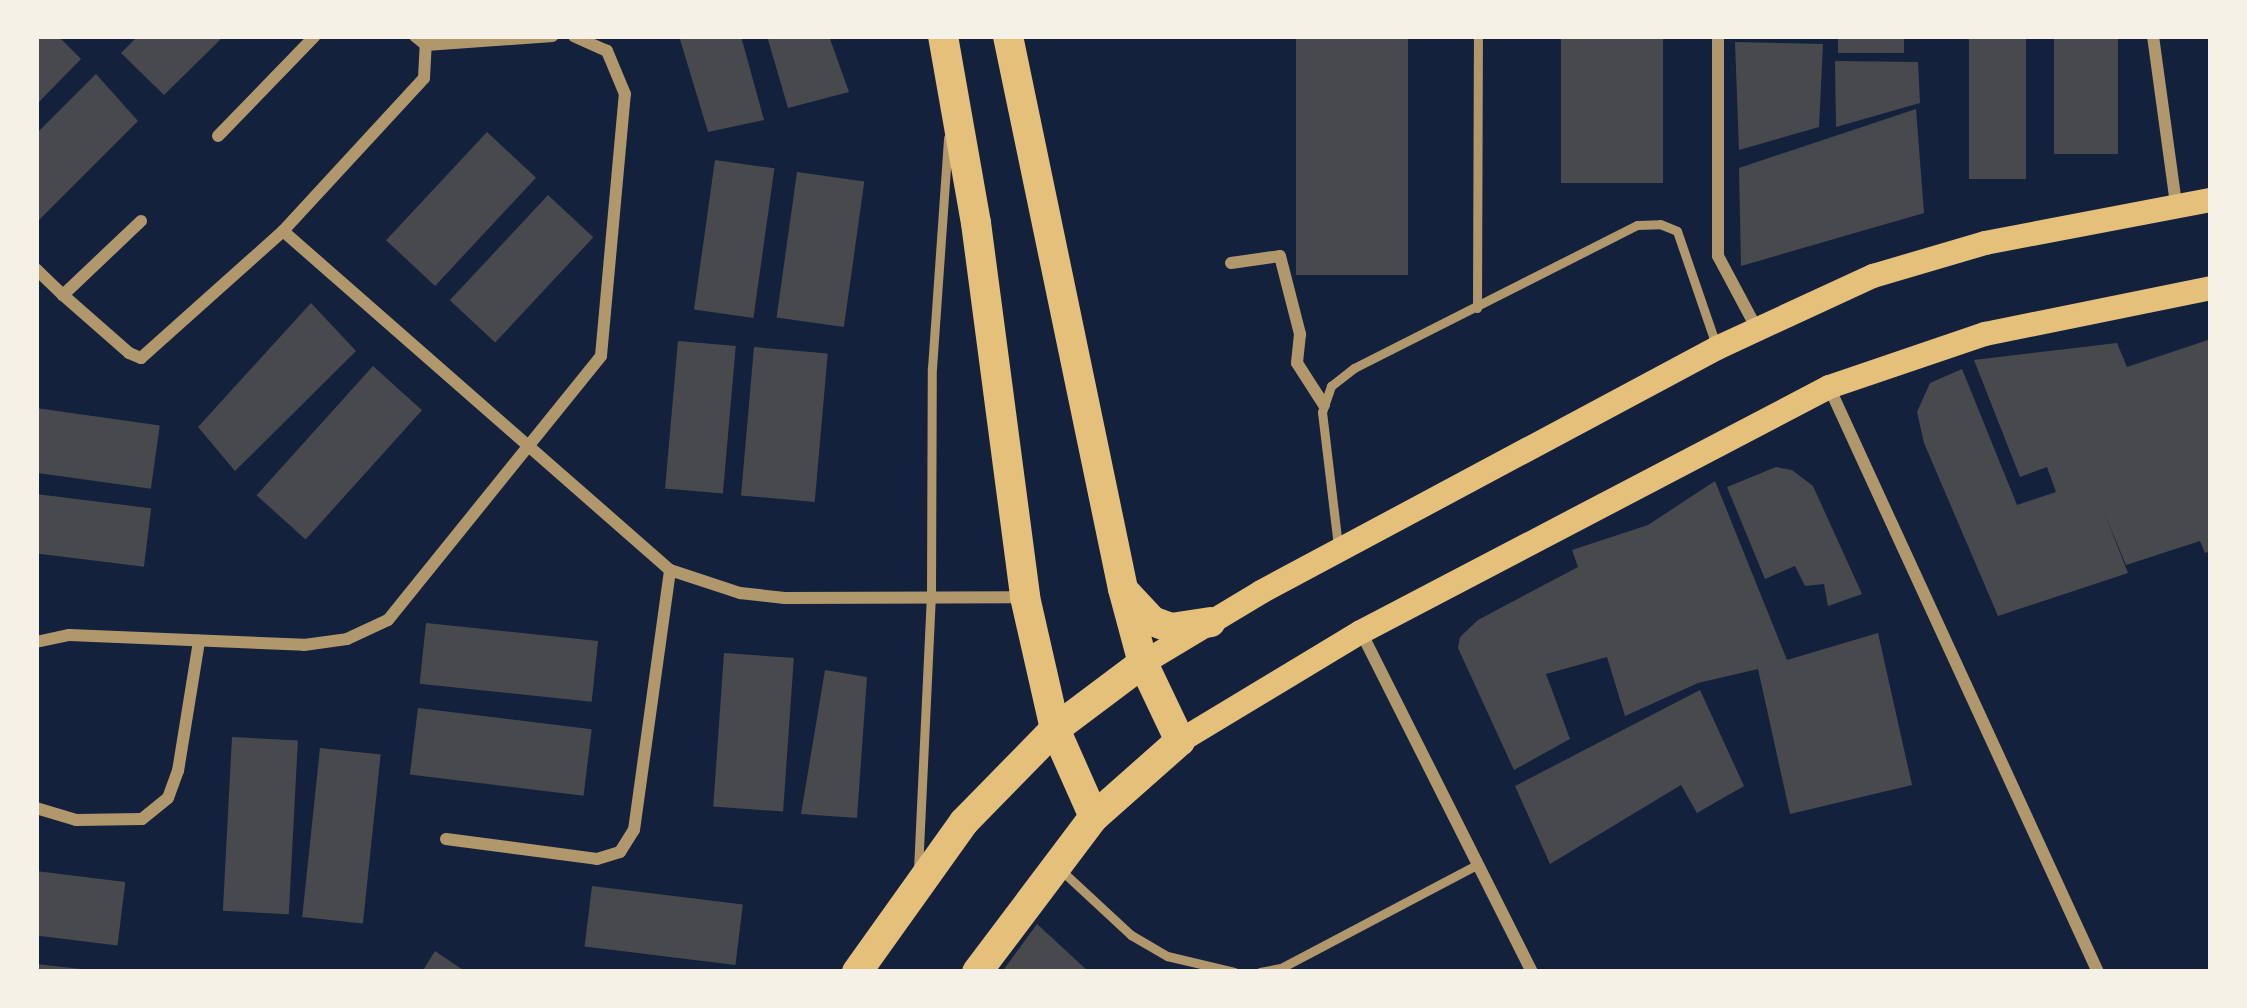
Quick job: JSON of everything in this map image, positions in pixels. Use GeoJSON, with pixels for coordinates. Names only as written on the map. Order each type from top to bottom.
{"type":"FeatureCollection","features":[{"type":"Feature","properties":{"kind":"main road"},"geometry":{"type":"LineString","coordinates":[[943,36],[1024,597],[1055,729],[1094,817]]}},
{"type":"Feature","properties":{"kind":"main road"},"geometry":{"type":"LineString","coordinates":[[1008,36],[1123,589],[1143,663],[1180,742]]}},
{"type":"Feature","properties":{"kind":"main road"},"geometry":{"type":"LineString","coordinates":[[856,972],[964,822],[1055,729],[1143,663],[1211,622],[1718,348],[1873,276],[1985,244],[2211,200]]}},
{"type":"Feature","properties":{"kind":"main road"},"geometry":{"type":"LineString","coordinates":[[977,972],[1094,817],[1180,742],[1361,632],[1829,387],[1985,334],[2211,288]]}},
{"type":"Feature","properties":{"kind":"main road"},"geometry":{"type":"LineString","coordinates":[[1123,589],[1152,621],[1192,629],[1211,622]]}},
{"type":"Feature","properties":{"kind":"street"},"geometry":{"type":"LineString","coordinates":[[218,136],[315,36]]}},
{"type":"Feature","properties":{"kind":"street"},"geometry":{"type":"LineString","coordinates":[[36,269],[129,353],[141,358],[283,231],[424,78],[420,40],[553,36]]}},
{"type":"Feature","properties":{"kind":"street"},"geometry":{"type":"LineString","coordinates":[[36,642],[69,635],[304,645],[347,639],[388,620],[601,356],[607,330],[625,94],[607,51],[574,36]]}},
{"type":"Feature","properties":{"kind":"street"},"geometry":{"type":"LineString","coordinates":[[1718,36],[1718,256],[1757,330]]}},
{"type":"Feature","properties":{"kind":"street"},"geometry":{"type":"LineString","coordinates":[[2153,36],[2176,206]]}},
{"type":"Feature","properties":{"kind":"street"},"geometry":{"type":"LineString","coordinates":[[63,295],[141,221]]}},
{"type":"Feature","properties":{"kind":"street"},"geometry":{"type":"LineString","coordinates":[[283,231],[670,570],[740,593],[830,600],[1024,597]]}},
{"type":"Feature","properties":{"kind":"street"},"geometry":{"type":"LineString","coordinates":[[1231,263],[1280,256],[1300,334],[1297,363],[1324,405]]}},
{"type":"Feature","properties":{"kind":"street"},"geometry":{"type":"LineString","coordinates":[[1829,387],[2098,972]]}},
{"type":"Feature","properties":{"kind":"street"},"geometry":{"type":"LineString","coordinates":[[446,838],[597,859],[620,852],[634,830],[670,570]]}},
{"type":"Feature","properties":{"kind":"street"},"geometry":{"type":"LineString","coordinates":[[1361,632],[1532,972]]}},
{"type":"Feature","properties":{"kind":"street"},"geometry":{"type":"LineString","coordinates":[[36,808],[76,820],[142,819],[168,798],[178,771],[199,641]]}},
{"type":"Feature","properties":{"kind":"lane"},"geometry":{"type":"LineString","coordinates":[[1478,36],[1478,308]]}},
{"type":"Feature","properties":{"kind":"lane"},"geometry":{"type":"LineString","coordinates":[[918,883],[932,598],[932,368],[952,79]]}},
{"type":"Feature","properties":{"kind":"lane"},"geometry":{"type":"LineString","coordinates":[[1339,551],[1322,436],[1324,405],[1331,386],[1354,368],[1637,225],[1660,224],[1677,231],[1718,348]]}},
{"type":"Feature","properties":{"kind":"lane"},"geometry":{"type":"LineString","coordinates":[[1054,865],[1131,934],[1167,956],[1234,972]]}},
{"type":"Feature","properties":{"kind":"lane"},"geometry":{"type":"LineString","coordinates":[[1260,972],[1282,968],[1478,865]]}},
{"type":"Feature","properties":{"kind":"building"},"geometry":{"type":"Polygon","coordinates":[[[36,36],[58,36],[81,59],[36,105],[36,36]]]}},
{"type":"Feature","properties":{"kind":"building"},"geometry":{"type":"Polygon","coordinates":[[[138,36],[224,36],[164,95],[121,53],[138,36]]]}},
{"type":"Feature","properties":{"kind":"building"},"geometry":{"type":"Polygon","coordinates":[[[679,36],[741,36],[764,120],[708,132],[679,36]]]}},
{"type":"Feature","properties":{"kind":"building"},"geometry":{"type":"Polygon","coordinates":[[[767,36],[829,36],[849,92],[788,108],[767,36]]]}},
{"type":"Feature","properties":{"kind":"building"},"geometry":{"type":"Polygon","coordinates":[[[1296,36],[1408,36],[1408,275],[1296,275],[1296,36]]]}},
{"type":"Feature","properties":{"kind":"building"},"geometry":{"type":"Polygon","coordinates":[[[1561,36],[1663,36],[1663,183],[1561,183],[1561,36]]]}},
{"type":"Feature","properties":{"kind":"building"},"geometry":{"type":"Polygon","coordinates":[[[1838,36],[1904,36],[1904,53],[1838,53],[1838,36]]]}},
{"type":"Feature","properties":{"kind":"building"},"geometry":{"type":"Polygon","coordinates":[[[1969,36],[2026,36],[2026,179],[1969,179],[1969,36]]]}},
{"type":"Feature","properties":{"kind":"building"},"geometry":{"type":"Polygon","coordinates":[[[2054,36],[2118,36],[2118,154],[2054,154],[2054,36]]]}},
{"type":"Feature","properties":{"kind":"building"},"geometry":{"type":"Polygon","coordinates":[[[1735,42],[1823,44],[1819,127],[1739,150],[1735,42]]]}},
{"type":"Feature","properties":{"kind":"building"},"geometry":{"type":"Polygon","coordinates":[[[1835,61],[1918,62],[1920,103],[1836,127],[1835,61]]]}},
{"type":"Feature","properties":{"kind":"building"},"geometry":{"type":"Polygon","coordinates":[[[96,74],[138,121],[36,223],[36,134],[96,74]]]}},
{"type":"Feature","properties":{"kind":"building"},"geometry":{"type":"Polygon","coordinates":[[[1916,109],[1924,213],[1741,266],[1739,168],[1916,109]]]}},
{"type":"Feature","properties":{"kind":"building"},"geometry":{"type":"Polygon","coordinates":[[[487,132],[536,178],[435,286],[386,240],[487,132]]]}},
{"type":"Feature","properties":{"kind":"building"},"geometry":{"type":"Polygon","coordinates":[[[715,160],[774,168],[753,318],[694,310],[715,160]]]}},
{"type":"Feature","properties":{"kind":"building"},"geometry":{"type":"Polygon","coordinates":[[[797,172],[864,181],[844,327],[777,318],[797,172]]]}},
{"type":"Feature","properties":{"kind":"building"},"geometry":{"type":"Polygon","coordinates":[[[548,195],[593,237],[495,343],[450,300],[548,195]]]}},
{"type":"Feature","properties":{"kind":"building"},"geometry":{"type":"Polygon","coordinates":[[[311,303],[356,351],[235,471],[198,427],[311,303]]]}},
{"type":"Feature","properties":{"kind":"building"},"geometry":{"type":"Polygon","coordinates":[[[2211,339],[2211,551],[2205,553],[2200,541],[2126,565],[2104,512],[2128,573],[1998,616],[1924,443],[1917,412],[1930,383],[1962,369],[2017,505],[2056,492],[2047,467],[2020,477],[1974,360],[2117,343],[2127,367],[2211,339]]]}},
{"type":"Feature","properties":{"kind":"building"},"geometry":{"type":"Polygon","coordinates":[[[678,341],[736,346],[723,493],[665,488],[678,341]]]}},
{"type":"Feature","properties":{"kind":"building"},"geometry":{"type":"Polygon","coordinates":[[[754,347],[828,353],[815,502],[741,495],[754,347]]]}},
{"type":"Feature","properties":{"kind":"building"},"geometry":{"type":"Polygon","coordinates":[[[373,366],[422,410],[306,539],[257,495],[373,366]]]}},
{"type":"Feature","properties":{"kind":"building"},"geometry":{"type":"Polygon","coordinates":[[[36,408],[160,425],[151,489],[36,473],[36,408]]]}},
{"type":"Feature","properties":{"kind":"building"},"geometry":{"type":"Polygon","coordinates":[[[1776,467],[1792,470],[1813,486],[1862,594],[1828,606],[1824,584],[1805,586],[1795,566],[1765,579],[1727,487],[1776,467]]]}},
{"type":"Feature","properties":{"kind":"building"},"geometry":{"type":"Polygon","coordinates":[[[1715,481],[1787,660],[1878,633],[1912,785],[1790,814],[1758,669],[1698,683],[1625,716],[1607,657],[1546,674],[1570,739],[1514,770],[1458,648],[1460,637],[1478,620],[1578,567],[1572,550],[1648,525],[1715,481]]]}},
{"type":"Feature","properties":{"kind":"building"},"geometry":{"type":"Polygon","coordinates":[[[36,494],[151,508],[144,567],[36,553],[36,494]]]}},
{"type":"Feature","properties":{"kind":"building"},"geometry":{"type":"Polygon","coordinates":[[[426,623],[598,641],[592,702],[420,684],[426,623]]]}},
{"type":"Feature","properties":{"kind":"building"},"geometry":{"type":"Polygon","coordinates":[[[724,653],[794,658],[783,812],[713,807],[724,653]]]}},
{"type":"Feature","properties":{"kind":"building"},"geometry":{"type":"Polygon","coordinates":[[[825,670],[867,677],[857,818],[801,814],[825,670]]]}},
{"type":"Feature","properties":{"kind":"building"},"geometry":{"type":"Polygon","coordinates":[[[1700,690],[1744,786],[1697,813],[1681,785],[1550,864],[1515,786],[1700,690]]]}},
{"type":"Feature","properties":{"kind":"building"},"geometry":{"type":"Polygon","coordinates":[[[418,708],[592,729],[584,796],[410,775],[418,708]]]}},
{"type":"Feature","properties":{"kind":"building"},"geometry":{"type":"Polygon","coordinates":[[[232,737],[298,740],[289,914],[223,911],[232,737]]]}},
{"type":"Feature","properties":{"kind":"building"},"geometry":{"type":"Polygon","coordinates":[[[320,748],[381,754],[363,923],[302,917],[320,748]]]}},
{"type":"Feature","properties":{"kind":"building"},"geometry":{"type":"Polygon","coordinates":[[[36,871],[125,882],[118,945],[36,935],[36,871]]]}},
{"type":"Feature","properties":{"kind":"building"},"geometry":{"type":"Polygon","coordinates":[[[592,886],[743,905],[735,965],[585,947],[592,886]]]}},
{"type":"Feature","properties":{"kind":"building"},"geometry":{"type":"Polygon","coordinates":[[[1037,924],[1089,972],[1002,972],[1037,924]]]}},
{"type":"Feature","properties":{"kind":"building"},"geometry":{"type":"Polygon","coordinates":[[[435,951],[466,972],[422,972],[435,951]]]}},
{"type":"Feature","properties":{"kind":"building"},"geometry":{"type":"Polygon","coordinates":[[[36,964],[81,969],[81,972],[36,972],[36,964]]]}}]}
